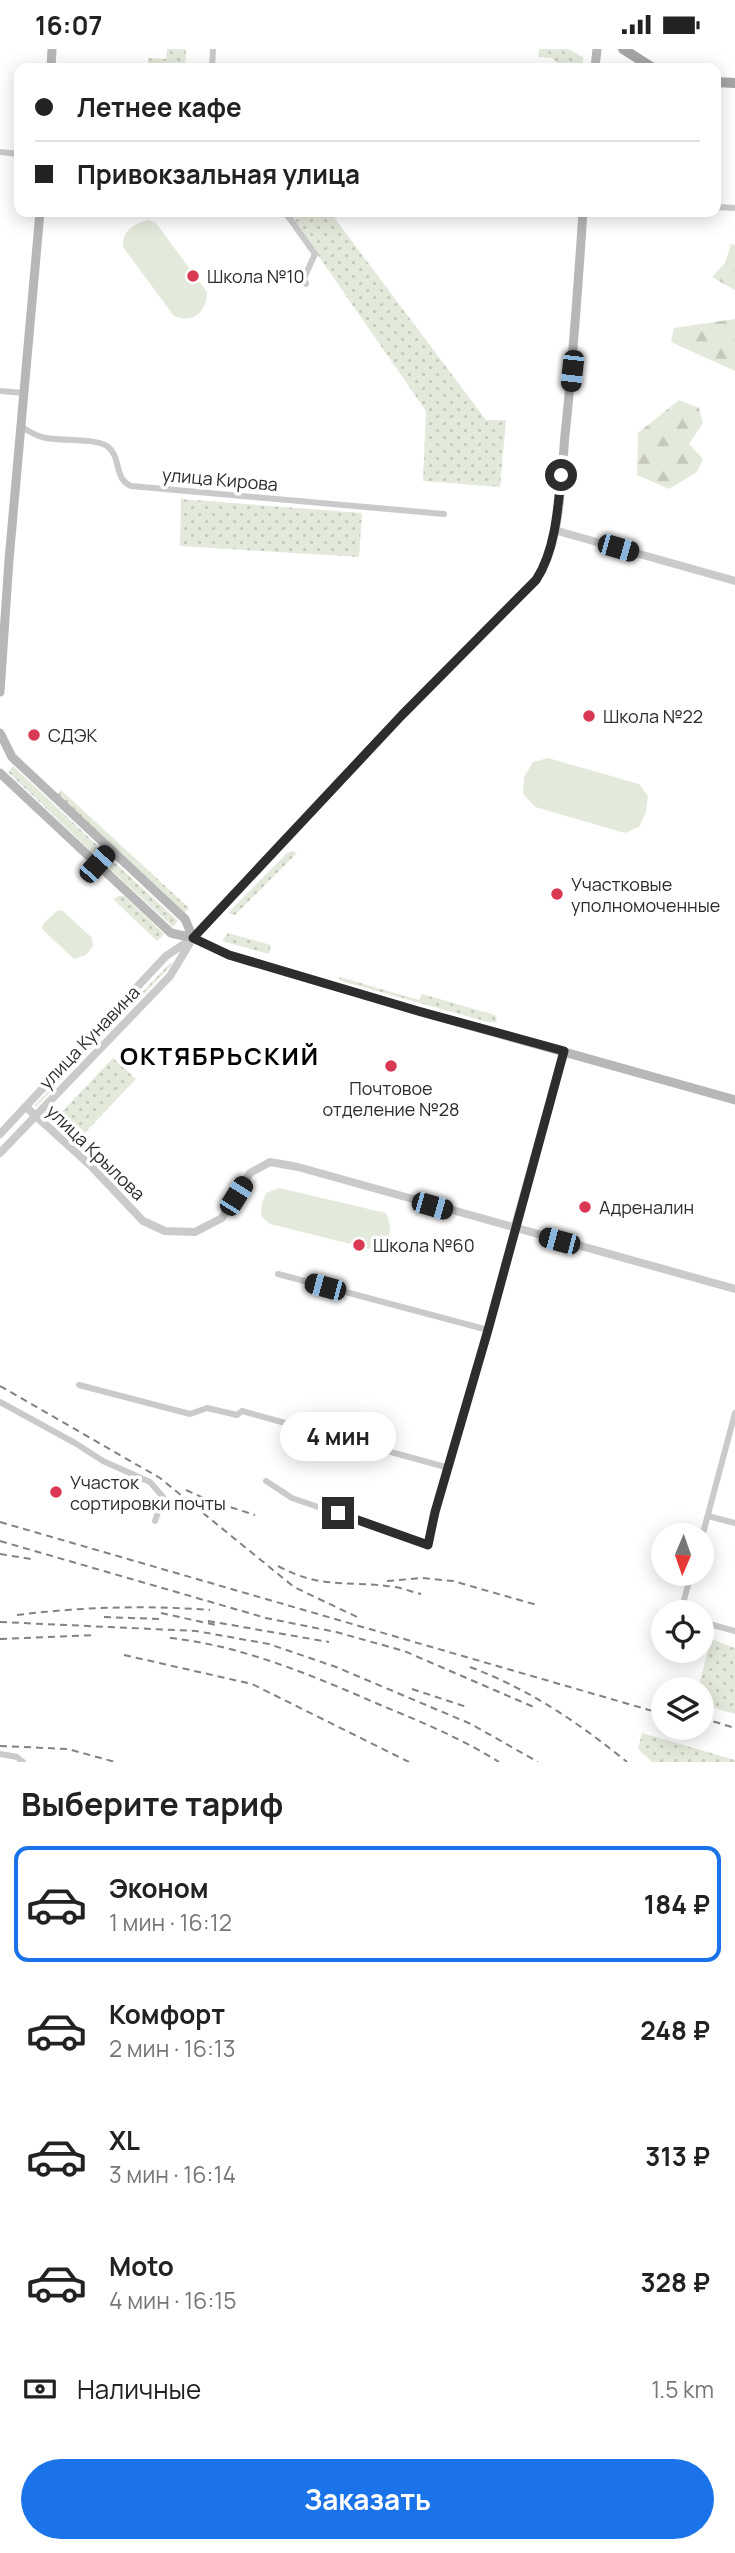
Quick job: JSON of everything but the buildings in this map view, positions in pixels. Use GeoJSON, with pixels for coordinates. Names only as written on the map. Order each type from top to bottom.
{"type":"FeatureCollection","features":[{"type":"Feature","properties":{"kind":"main road"},"geometry":{"type":"LineString","coordinates":[[623,49],[645,63]]}},
{"type":"Feature","properties":{"kind":"main road"},"geometry":{"type":"LineString","coordinates":[[0,692],[40,217]]}},
{"type":"Feature","properties":{"kind":"main road","name":"улица Кунавина"},"geometry":{"type":"LineString","coordinates":[[193,938],[402,715],[536,580],[542,570],[559,501],[583,217]]}},
{"type":"Feature","properties":{"kind":"main road"},"geometry":{"type":"LineString","coordinates":[[0,733],[12,758],[184,919],[193,938]]}},
{"type":"Feature","properties":{"kind":"main road"},"geometry":{"type":"LineString","coordinates":[[0,756],[12,758]]}},
{"type":"Feature","properties":{"kind":"main road"},"geometry":{"type":"LineString","coordinates":[[0,773],[171,933],[193,938],[229,955],[418,1011],[735,1100]]}},
{"type":"Feature","properties":{"kind":"street"},"geometry":{"type":"LineString","coordinates":[[289,217],[315,254],[304,278],[306,284]]}},
{"type":"Feature","properties":{"kind":"street"},"geometry":{"type":"LineString","coordinates":[[0,391],[24,393]]}},
{"type":"Feature","properties":{"kind":"street","name":"улица Кирова"},"geometry":{"type":"LineString","coordinates":[[21,427],[48,439],[99,443],[108,447],[115,456],[119,476],[124,483],[131,486],[444,514]]}},
{"type":"Feature","properties":{"kind":"street"},"geometry":{"type":"LineString","coordinates":[[554,530],[735,581]]}},
{"type":"Feature","properties":{"kind":"street"},"geometry":{"type":"LineString","coordinates":[[97,864],[110,849]]}},
{"type":"Feature","properties":{"kind":"street","name":"улица Кунавина"},"geometry":{"type":"LineString","coordinates":[[0,1134],[166,956],[193,938]]}},
{"type":"Feature","properties":{"kind":"street","name":"улица Кунавина"},"geometry":{"type":"LineString","coordinates":[[0,1153],[170,976],[193,938]]}},
{"type":"Feature","properties":{"kind":"street"},"geometry":{"type":"LineString","coordinates":[[266,1481],[292,1498],[428,1545],[564,1051]]}},
{"type":"Feature","properties":{"kind":"street","name":"улица Крылова"},"geometry":{"type":"LineString","coordinates":[[26,1107],[90,1165],[143,1220],[165,1231],[195,1232],[222,1218],[250,1173],[270,1162],[298,1167],[514,1229]]}},
{"type":"Feature","properties":{"kind":"street"},"geometry":{"type":"LineString","coordinates":[[514,1229],[735,1289]]}},
{"type":"Feature","properties":{"kind":"street"},"geometry":{"type":"LineString","coordinates":[[278,1274],[488,1330]]}},
{"type":"Feature","properties":{"kind":"street"},"geometry":{"type":"LineString","coordinates":[[79,1385],[190,1415],[207,1408],[237,1415],[242,1411],[449,1468]]}},
{"type":"Feature","properties":{"kind":"street"},"geometry":{"type":"LineString","coordinates":[[0,1402],[103,1461],[150,1482],[163,1497],[155,1521]]}},
{"type":"Feature","properties":{"kind":"street"},"geometry":{"type":"LineString","coordinates":[[706,1523],[735,1413]]}},
{"type":"Feature","properties":{"kind":"street"},"geometry":{"type":"LineString","coordinates":[[708,1516],[735,1523]]}},
{"type":"Feature","properties":{"kind":"street"},"geometry":{"type":"LineString","coordinates":[[714,1625],[735,1631]]}},
{"type":"Feature","properties":{"kind":"street"},"geometry":{"type":"LineString","coordinates":[[0,1754],[17,1757],[23,1762]]}},
{"type":"Feature","properties":{"kind":"green space"},"geometry":{"type":"Polygon","coordinates":[[[167,49],[186,49],[185,63],[148,63],[148,58],[166,59],[167,49]]]}},
{"type":"Feature","properties":{"kind":"green space"},"geometry":{"type":"Polygon","coordinates":[[[539,49],[568,49],[583,57],[582,63],[558,63],[552,58],[538,57],[539,49]]]}},
{"type":"Feature","properties":{"kind":"green space"},"geometry":{"type":"Polygon","coordinates":[[[291,217],[334,217],[486,420],[506,420],[500,487],[423,481],[426,411],[291,217]]]}},
{"type":"Feature","properties":{"kind":"green space"},"geometry":{"type":"Polygon","coordinates":[[[148,220],[156,223],[207,292],[205,305],[198,315],[187,318],[174,316],[123,247],[127,232],[148,220]]]}},
{"type":"Feature","properties":{"kind":"green space"},"geometry":{"type":"Polygon","coordinates":[[[731,244],[735,245],[735,290],[712,277],[725,263],[731,244]]]}},
{"type":"Feature","properties":{"kind":"green space"},"geometry":{"type":"Polygon","coordinates":[[[735,319],[735,371],[671,342],[674,328],[735,319]]]}},
{"type":"Feature","properties":{"kind":"green space"},"geometry":{"type":"Polygon","coordinates":[[[679,400],[699,408],[703,423],[689,444],[703,459],[697,472],[669,489],[637,475],[638,433],[679,400]]]}},
{"type":"Feature","properties":{"kind":"green space"},"geometry":{"type":"Polygon","coordinates":[[[181,499],[362,513],[359,557],[180,546],[181,499]]]}},
{"type":"Feature","properties":{"kind":"green space"},"geometry":{"type":"Polygon","coordinates":[[[548,758],[639,784],[648,796],[646,812],[639,827],[625,833],[535,807],[523,794],[524,777],[533,762],[548,758]]]}},
{"type":"Feature","properties":{"kind":"green space"},"geometry":{"type":"Polygon","coordinates":[[[13,766],[100,848],[94,854],[8,772],[13,766]]]}},
{"type":"Feature","properties":{"kind":"green space"},"geometry":{"type":"Polygon","coordinates":[[[61,790],[189,908],[184,913],[57,795],[61,790]]]}},
{"type":"Feature","properties":{"kind":"green space"},"geometry":{"type":"Polygon","coordinates":[[[287,853],[297,853],[235,915],[228,913],[287,853]]]}},
{"type":"Feature","properties":{"kind":"green space"},"geometry":{"type":"Polygon","coordinates":[[[110,863],[115,863],[178,921],[173,927],[110,869],[110,863]]]}},
{"type":"Feature","properties":{"kind":"green space"},"geometry":{"type":"Polygon","coordinates":[[[124,896],[164,934],[157,941],[113,899],[124,896]]]}},
{"type":"Feature","properties":{"kind":"green space"},"geometry":{"type":"Polygon","coordinates":[[[58,910],[63,911],[92,938],[93,946],[86,955],[74,959],[42,929],[43,924],[58,910]]]}},
{"type":"Feature","properties":{"kind":"green space"},"geometry":{"type":"Polygon","coordinates":[[[228,933],[271,945],[269,954],[222,941],[228,933]]]}},
{"type":"Feature","properties":{"kind":"green space"},"geometry":{"type":"Polygon","coordinates":[[[170,963],[172,965],[36,1107],[35,1105],[170,963]]]}},
{"type":"Feature","properties":{"kind":"green space"},"geometry":{"type":"Polygon","coordinates":[[[338,978],[419,1000],[422,994],[495,1015],[496,1022],[341,981],[338,978]]]}},
{"type":"Feature","properties":{"kind":"green space"},"geometry":{"type":"Polygon","coordinates":[[[113,1058],[136,1079],[79,1139],[55,1119],[113,1058]]]}},
{"type":"Feature","properties":{"kind":"green space"},"geometry":{"type":"Polygon","coordinates":[[[279,1188],[386,1213],[390,1225],[389,1234],[375,1250],[270,1224],[261,1216],[262,1203],[266,1193],[279,1188]]]}},
{"type":"Feature","properties":{"kind":"green space"},"geometry":{"type":"Polygon","coordinates":[[[714,1640],[735,1648],[735,1714],[714,1708],[714,1677],[701,1677],[705,1663],[714,1663],[714,1640]]]}},
{"type":"Feature","properties":{"kind":"green space"},"geometry":{"type":"Polygon","coordinates":[[[642,1733],[651,1736],[651,1740],[666,1740],[735,1762],[652,1762],[638,1749],[642,1733]]]}},
{"type":"Feature","properties":{"kind":"railway"},"geometry":{"type":"LineString","coordinates":[[0,1386],[160,1478],[294,1587],[357,1617]]}},
{"type":"Feature","properties":{"kind":"railway"},"geometry":{"type":"LineString","coordinates":[[186,1490],[255,1515]]}},
{"type":"Feature","properties":{"kind":"railway"},"geometry":{"type":"LineString","coordinates":[[0,1522],[651,1711]]}},
{"type":"Feature","properties":{"kind":"railway"},"geometry":{"type":"LineString","coordinates":[[0,1541],[266,1618],[336,1632],[404,1651],[536,1708]]}},
{"type":"Feature","properties":{"kind":"railway"},"geometry":{"type":"LineString","coordinates":[[0,1554],[31,1559]]}},
{"type":"Feature","properties":{"kind":"railway"},"geometry":{"type":"LineString","coordinates":[[278,1566],[294,1574],[322,1581],[394,1587],[421,1594]]}},
{"type":"Feature","properties":{"kind":"railway"},"geometry":{"type":"LineString","coordinates":[[387,1581],[422,1578],[453,1581],[537,1605]]}},
{"type":"Feature","properties":{"kind":"railway"},"geometry":{"type":"LineString","coordinates":[[17,1615],[114,1608],[210,1610]]}},
{"type":"Feature","properties":{"kind":"railway"},"geometry":{"type":"LineString","coordinates":[[161,1613],[216,1625]]}},
{"type":"Feature","properties":{"kind":"railway"},"geometry":{"type":"LineString","coordinates":[[104,1617],[159,1619]]}},
{"type":"Feature","properties":{"kind":"railway"},"geometry":{"type":"LineString","coordinates":[[208,1621],[329,1642]]}},
{"type":"Feature","properties":{"kind":"railway"},"geometry":{"type":"LineString","coordinates":[[0,1622],[196,1631],[269,1644],[336,1667],[471,1724],[538,1762]]}},
{"type":"Feature","properties":{"kind":"railway"},"geometry":{"type":"LineString","coordinates":[[0,1639],[96,1635]]}},
{"type":"Feature","properties":{"kind":"railway"},"geometry":{"type":"LineString","coordinates":[[170,1638],[223,1647],[303,1673],[440,1730],[499,1762]]}},
{"type":"Feature","properties":{"kind":"railway"},"geometry":{"type":"LineString","coordinates":[[124,1655],[252,1684],[409,1762]]}},
{"type":"Feature","properties":{"kind":"railway"},"geometry":{"type":"LineString","coordinates":[[470,1667],[553,1708],[627,1762]]}},
{"type":"Feature","properties":{"kind":"railway"},"geometry":{"type":"LineString","coordinates":[[412,1689],[467,1707]]}},
{"type":"Feature","properties":{"kind":"railway"},"geometry":{"type":"LineString","coordinates":[[714,1722],[735,1728]]}},
{"type":"Feature","properties":{"kind":"railway"},"geometry":{"type":"LineString","coordinates":[[0,1746],[68,1749],[115,1762]]}},
{"type":"Feature","properties":{"kind":"place","name":"Школа №10"},"geometry":{"type":"Point","coordinates":[193,276]}},
{"type":"Feature","properties":{"kind":"place","name":"Школа №22"},"geometry":{"type":"Point","coordinates":[589,716]}},
{"type":"Feature","properties":{"kind":"place","name":"СДЭК"},"geometry":{"type":"Point","coordinates":[34,735]}},
{"type":"Feature","properties":{"kind":"place","name":"Участковые уполномоченные"},"geometry":{"type":"Point","coordinates":[557,894]}},
{"type":"Feature","properties":{"kind":"place","name":"Почтовое отделение №28"},"geometry":{"type":"Point","coordinates":[391,1066]}},
{"type":"Feature","properties":{"kind":"place","name":"Адреналин"},"geometry":{"type":"Point","coordinates":[585,1207]}},
{"type":"Feature","properties":{"kind":"place","name":"Школа №60"},"geometry":{"type":"Point","coordinates":[359,1245]}},
{"type":"Feature","properties":{"kind":"place","name":"Участок сортировки почты"},"geometry":{"type":"Point","coordinates":[56,1492]}},
{"type":"Feature","properties":{"kind":"district","name":"ОКТЯБРЬСКИЙ"},"geometry":{"type":"Point","coordinates":[220,1055]}},
{"type":"Feature","properties":{"kind":"route"},"geometry":{"type":"LineString","coordinates":[[338,1513],[428,1545],[564,1051],[229,955],[193,938],[402,715],[536,580],[550,547],[561,475]]}}]}
